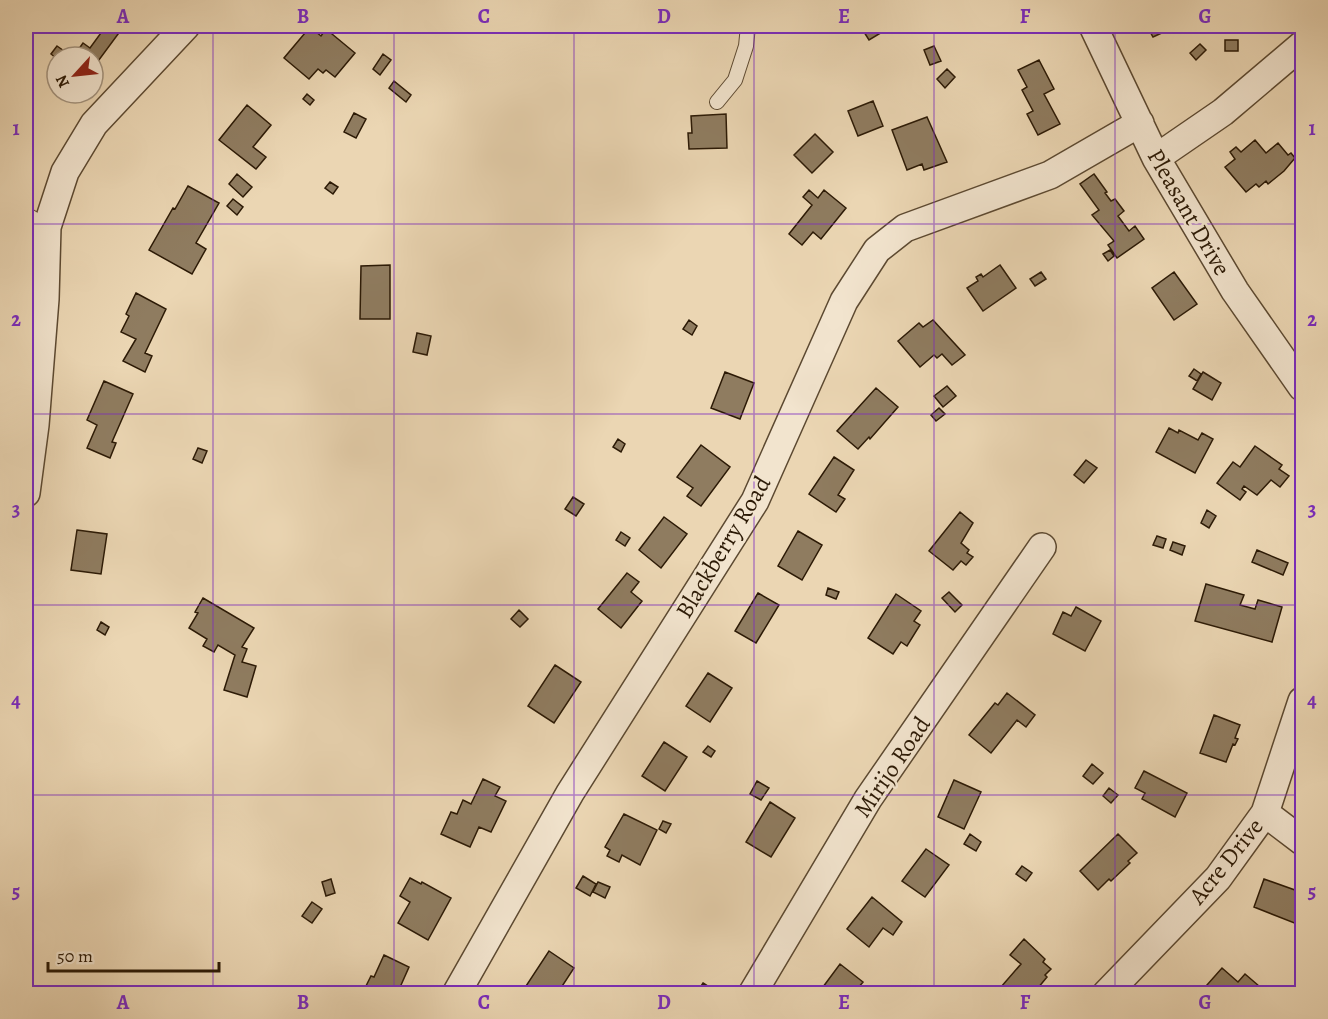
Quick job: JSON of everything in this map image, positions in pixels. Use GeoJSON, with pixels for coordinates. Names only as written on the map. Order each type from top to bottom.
{"type":"FeatureCollection","features":[{"type":"Feature","properties":{"kind":"street"},"geometry":{"type":"LineString","coordinates":[[26,493],[35,425],[42,334],[36,220],[94,124],[186,26]]}},
{"type":"Feature","properties":{"kind":"street","name":"Pleasant Drive"},"geometry":{"type":"LineString","coordinates":[[1093,26],[1156,158],[1235,291],[1302,387]]}},
{"type":"Feature","properties":{"kind":"street"},"geometry":{"type":"LineString","coordinates":[[1156,158],[1223,112],[1302,45]]}},
{"type":"Feature","properties":{"kind":"street","name":"Blackberry Road"},"geometry":{"type":"LineString","coordinates":[[456,993],[570,793],[755,501],[844,301],[877,250],[905,228],[1050,175],[1140,123]]}},
{"type":"Feature","properties":{"kind":"street","name":"Mirijo Road"},"geometry":{"type":"LineString","coordinates":[[753,993],[868,799],[1042,547]]}},
{"type":"Feature","properties":{"kind":"street","name":"Acre Drive"},"geometry":{"type":"LineString","coordinates":[[1106,993],[1218,878],[1265,813],[1302,701]]}},
{"type":"Feature","properties":{"kind":"street"},"geometry":{"type":"LineString","coordinates":[[1265,813],[1302,841]]}},
{"type":"Feature","properties":{"kind":"lane"},"geometry":{"type":"LineString","coordinates":[[717,102],[735,80],[746,46],[748,26]]}},
{"type":"Feature","properties":{"kind":"building"},"geometry":{"type":"Polygon","coordinates":[[[106,26],[124,26],[105,52],[105,45],[92,45],[106,26]]]}},
{"type":"Feature","properties":{"kind":"building"},"geometry":{"type":"Polygon","coordinates":[[[477,26],[492,26],[486,33],[477,26]]]}},
{"type":"Feature","properties":{"kind":"building"},"geometry":{"type":"Polygon","coordinates":[[[875,26],[881,26],[884,31],[869,40],[864,32],[875,26]]]}},
{"type":"Feature","properties":{"kind":"building"},"geometry":{"type":"Polygon","coordinates":[[[1143,26],[1177,26],[1153,37],[1143,26]]]}},
{"type":"Feature","properties":{"kind":"building"},"geometry":{"type":"Polygon","coordinates":[[[310,27],[321,36],[326,29],[355,53],[335,77],[326,70],[323,73],[318,69],[309,79],[284,58],[310,27]]]}},
{"type":"Feature","properties":{"kind":"building"},"geometry":{"type":"Polygon","coordinates":[[[1225,40],[1238,40],[1238,51],[1225,51],[1225,40]]]}},
{"type":"Feature","properties":{"kind":"building"},"geometry":{"type":"Polygon","coordinates":[[[1200,44],[1206,50],[1196,60],[1190,53],[1200,44]]]}},
{"type":"Feature","properties":{"kind":"building"},"geometry":{"type":"Polygon","coordinates":[[[934,46],[941,61],[930,65],[924,50],[934,46]]]}},
{"type":"Feature","properties":{"kind":"building"},"geometry":{"type":"Polygon","coordinates":[[[383,54],[391,60],[380,75],[373,69],[383,54]]]}},
{"type":"Feature","properties":{"kind":"building"},"geometry":{"type":"Polygon","coordinates":[[[1039,60],[1054,89],[1044,94],[1060,124],[1038,135],[1027,114],[1033,111],[1022,90],[1027,87],[1018,70],[1039,60]]]}},
{"type":"Feature","properties":{"kind":"building"},"geometry":{"type":"Polygon","coordinates":[[[947,69],[955,77],[945,88],[937,79],[947,69]]]}},
{"type":"Feature","properties":{"kind":"building"},"geometry":{"type":"Polygon","coordinates":[[[394,81],[411,95],[406,102],[389,88],[394,81]]]}},
{"type":"Feature","properties":{"kind":"building"},"geometry":{"type":"Polygon","coordinates":[[[307,94],[314,100],[310,105],[303,99],[307,94]]]}},
{"type":"Feature","properties":{"kind":"building"},"geometry":{"type":"Polygon","coordinates":[[[873,101],[883,126],[858,136],[848,111],[873,101]]]}},
{"type":"Feature","properties":{"kind":"building"},"geometry":{"type":"Polygon","coordinates":[[[247,105],[271,125],[253,147],[266,157],[256,169],[219,140],[247,105]]]}},
{"type":"Feature","properties":{"kind":"building"},"geometry":{"type":"Polygon","coordinates":[[[354,113],[366,119],[356,138],[344,132],[354,113]]]}},
{"type":"Feature","properties":{"kind":"building"},"geometry":{"type":"Polygon","coordinates":[[[726,114],[727,148],[689,149],[688,133],[692,133],[691,116],[726,114]]]}},
{"type":"Feature","properties":{"kind":"building"},"geometry":{"type":"Polygon","coordinates":[[[927,117],[947,162],[924,170],[922,164],[907,170],[892,130],[927,117]]]}},
{"type":"Feature","properties":{"kind":"building"},"geometry":{"type":"Polygon","coordinates":[[[815,134],[833,152],[812,173],[794,155],[815,134]]]}},
{"type":"Feature","properties":{"kind":"building"},"geometry":{"type":"Polygon","coordinates":[[[1255,140],[1266,153],[1278,143],[1288,155],[1291,153],[1295,158],[1268,184],[1266,181],[1259,187],[1256,184],[1246,192],[1225,167],[1235,159],[1230,152],[1236,147],[1241,152],[1255,140]]]}},
{"type":"Feature","properties":{"kind":"building"},"geometry":{"type":"Polygon","coordinates":[[[237,174],[252,187],[243,197],[229,184],[237,174]]]}},
{"type":"Feature","properties":{"kind":"building"},"geometry":{"type":"Polygon","coordinates":[[[1094,174],[1111,201],[1115,199],[1124,211],[1118,216],[1129,231],[1135,226],[1144,239],[1117,258],[1108,245],[1114,241],[1092,215],[1099,210],[1080,184],[1094,174]]]}},
{"type":"Feature","properties":{"kind":"building"},"geometry":{"type":"Polygon","coordinates":[[[330,182],[338,187],[333,194],[325,188],[330,182]]]}},
{"type":"Feature","properties":{"kind":"building"},"geometry":{"type":"Polygon","coordinates":[[[188,186],[219,203],[196,243],[206,249],[192,274],[149,250],[188,186]]]}},
{"type":"Feature","properties":{"kind":"building"},"geometry":{"type":"Polygon","coordinates":[[[809,190],[818,198],[824,190],[846,208],[821,239],[813,232],[802,245],[789,234],[812,205],[803,197],[809,190]]]}},
{"type":"Feature","properties":{"kind":"building"},"geometry":{"type":"Polygon","coordinates":[[[233,199],[243,207],[237,215],[227,206],[233,199]]]}},
{"type":"Feature","properties":{"kind":"building"},"geometry":{"type":"Polygon","coordinates":[[[1110,250],[1114,256],[1108,261],[1103,254],[1110,250]]]}},
{"type":"Feature","properties":{"kind":"building"},"geometry":{"type":"Polygon","coordinates":[[[390,265],[390,319],[360,319],[361,266],[390,265]]]}},
{"type":"Feature","properties":{"kind":"building"},"geometry":{"type":"Polygon","coordinates":[[[1000,265],[1016,288],[983,311],[967,288],[978,281],[976,277],[981,274],[983,277],[1000,265]]]}},
{"type":"Feature","properties":{"kind":"building"},"geometry":{"type":"Polygon","coordinates":[[[1041,272],[1046,279],[1035,286],[1030,279],[1041,272]]]}},
{"type":"Feature","properties":{"kind":"building"},"geometry":{"type":"Polygon","coordinates":[[[1174,272],[1197,304],[1174,320],[1152,288],[1174,272]]]}},
{"type":"Feature","properties":{"kind":"building"},"geometry":{"type":"Polygon","coordinates":[[[136,293],[166,309],[145,353],[152,356],[145,372],[123,361],[136,339],[121,332],[136,293]]]}},
{"type":"Feature","properties":{"kind":"building"},"geometry":{"type":"Polygon","coordinates":[[[689,320],[697,326],[692,335],[683,329],[689,320]]]}},
{"type":"Feature","properties":{"kind":"building"},"geometry":{"type":"Polygon","coordinates":[[[933,320],[965,355],[952,365],[942,354],[937,358],[934,355],[920,367],[898,341],[919,323],[923,327],[933,320]]]}},
{"type":"Feature","properties":{"kind":"building"},"geometry":{"type":"Polygon","coordinates":[[[417,333],[431,336],[427,355],[413,352],[417,333]]]}},
{"type":"Feature","properties":{"kind":"building"},"geometry":{"type":"Polygon","coordinates":[[[1194,369],[1201,374],[1197,381],[1189,376],[1194,369]]]}},
{"type":"Feature","properties":{"kind":"building"},"geometry":{"type":"Polygon","coordinates":[[[725,372],[754,383],[740,419],[711,408],[725,372]]]}},
{"type":"Feature","properties":{"kind":"building"},"geometry":{"type":"Polygon","coordinates":[[[1203,372],[1221,383],[1212,400],[1193,389],[1203,372]]]}},
{"type":"Feature","properties":{"kind":"building"},"geometry":{"type":"Polygon","coordinates":[[[104,381],[133,394],[112,442],[116,443],[110,458],[87,448],[97,425],[87,420],[104,381]]]}},
{"type":"Feature","properties":{"kind":"building"},"geometry":{"type":"Polygon","coordinates":[[[947,386],[956,396],[943,407],[934,396],[947,386]]]}},
{"type":"Feature","properties":{"kind":"building"},"geometry":{"type":"Polygon","coordinates":[[[876,388],[898,407],[858,449],[837,431],[876,388]]]}},
{"type":"Feature","properties":{"kind":"building"},"geometry":{"type":"Polygon","coordinates":[[[939,408],[945,414],[936,421],[931,415],[939,408]]]}},
{"type":"Feature","properties":{"kind":"building"},"geometry":{"type":"Polygon","coordinates":[[[1169,428],[1178,433],[1179,430],[1198,440],[1202,433],[1213,439],[1195,473],[1156,452],[1169,428]]]}},
{"type":"Feature","properties":{"kind":"building"},"geometry":{"type":"Polygon","coordinates":[[[618,439],[625,444],[621,452],[613,447],[618,439]]]}},
{"type":"Feature","properties":{"kind":"building"},"geometry":{"type":"Polygon","coordinates":[[[701,445],[730,467],[701,506],[687,496],[693,488],[677,477],[701,445]]]}},
{"type":"Feature","properties":{"kind":"building"},"geometry":{"type":"Polygon","coordinates":[[[1255,446],[1282,465],[1279,469],[1289,476],[1280,487],[1271,480],[1257,495],[1244,486],[1242,489],[1246,492],[1240,500],[1217,483],[1233,462],[1240,467],[1255,446]]]}},
{"type":"Feature","properties":{"kind":"building"},"geometry":{"type":"Polygon","coordinates":[[[198,448],[207,451],[202,463],[193,459],[198,448]]]}},
{"type":"Feature","properties":{"kind":"building"},"geometry":{"type":"Polygon","coordinates":[[[834,457],[854,470],[838,495],[845,499],[836,512],[809,494],[834,457]]]}},
{"type":"Feature","properties":{"kind":"building"},"geometry":{"type":"Polygon","coordinates":[[[1086,460],[1097,468],[1084,483],[1074,475],[1086,460]]]}},
{"type":"Feature","properties":{"kind":"building"},"geometry":{"type":"Polygon","coordinates":[[[573,497],[584,504],[576,516],[565,509],[573,497]]]}},
{"type":"Feature","properties":{"kind":"building"},"geometry":{"type":"Polygon","coordinates":[[[1207,510],[1216,516],[1209,528],[1201,523],[1207,510]]]}},
{"type":"Feature","properties":{"kind":"building"},"geometry":{"type":"Polygon","coordinates":[[[960,512],[973,523],[961,543],[969,550],[967,553],[973,557],[966,565],[961,561],[953,570],[929,551],[960,512]]]}},
{"type":"Feature","properties":{"kind":"building"},"geometry":{"type":"Polygon","coordinates":[[[664,517],[687,534],[661,568],[639,550],[664,517]]]}},
{"type":"Feature","properties":{"kind":"building"},"geometry":{"type":"Polygon","coordinates":[[[77,530],[107,534],[101,574],[71,570],[77,530]]]}},
{"type":"Feature","properties":{"kind":"building"},"geometry":{"type":"Polygon","coordinates":[[[798,531],[822,545],[802,580],[778,566],[798,531]]]}},
{"type":"Feature","properties":{"kind":"building"},"geometry":{"type":"Polygon","coordinates":[[[621,532],[630,538],[625,546],[616,540],[621,532]]]}},
{"type":"Feature","properties":{"kind":"building"},"geometry":{"type":"Polygon","coordinates":[[[1157,536],[1166,539],[1163,548],[1153,545],[1157,536]]]}},
{"type":"Feature","properties":{"kind":"building"},"geometry":{"type":"Polygon","coordinates":[[[1173,542],[1185,546],[1182,555],[1170,550],[1173,542]]]}},
{"type":"Feature","properties":{"kind":"building"},"geometry":{"type":"Polygon","coordinates":[[[1257,550],[1288,563],[1283,575],[1252,562],[1257,550]]]}},
{"type":"Feature","properties":{"kind":"building"},"geometry":{"type":"Polygon","coordinates":[[[627,573],[639,582],[631,592],[642,601],[621,628],[598,609],[627,573]]]}},
{"type":"Feature","properties":{"kind":"building"},"geometry":{"type":"Polygon","coordinates":[[[1206,584],[1244,595],[1240,605],[1255,609],[1258,600],[1282,607],[1272,642],[1195,621],[1206,584]]]}},
{"type":"Feature","properties":{"kind":"building"},"geometry":{"type":"Polygon","coordinates":[[[828,588],[839,592],[836,599],[826,595],[828,588]]]}},
{"type":"Feature","properties":{"kind":"building"},"geometry":{"type":"Polygon","coordinates":[[[949,592],[962,605],[955,612],[942,598],[949,592]]]}},
{"type":"Feature","properties":{"kind":"building"},"geometry":{"type":"Polygon","coordinates":[[[758,593],[779,605],[756,643],[735,631],[758,593]]]}},
{"type":"Feature","properties":{"kind":"building"},"geometry":{"type":"Polygon","coordinates":[[[896,594],[921,611],[914,621],[920,625],[907,646],[901,642],[893,654],[868,638],[896,594]]]}},
{"type":"Feature","properties":{"kind":"building"},"geometry":{"type":"Polygon","coordinates":[[[203,598],[254,628],[242,647],[247,649],[242,662],[256,666],[247,697],[224,690],[235,655],[218,645],[214,652],[203,646],[207,639],[189,628],[198,613],[195,612],[203,598]]]}},
{"type":"Feature","properties":{"kind":"building"},"geometry":{"type":"Polygon","coordinates":[[[1076,607],[1101,621],[1085,651],[1053,634],[1063,612],[1071,616],[1076,607]]]}},
{"type":"Feature","properties":{"kind":"building"},"geometry":{"type":"Polygon","coordinates":[[[519,610],[528,619],[520,627],[511,619],[519,610]]]}},
{"type":"Feature","properties":{"kind":"building"},"geometry":{"type":"Polygon","coordinates":[[[101,622],[109,627],[105,635],[97,630],[101,622]]]}},
{"type":"Feature","properties":{"kind":"building"},"geometry":{"type":"Polygon","coordinates":[[[555,665],[581,682],[554,723],[528,706],[555,665]]]}},
{"type":"Feature","properties":{"kind":"building"},"geometry":{"type":"Polygon","coordinates":[[[708,673],[732,688],[710,722],[686,706],[708,673]]]}},
{"type":"Feature","properties":{"kind":"building"},"geometry":{"type":"Polygon","coordinates":[[[1007,693],[1035,715],[1026,727],[1017,720],[991,753],[969,735],[995,703],[998,705],[1007,693]]]}},
{"type":"Feature","properties":{"kind":"building"},"geometry":{"type":"Polygon","coordinates":[[[1214,715],[1240,725],[1235,738],[1238,739],[1235,745],[1233,744],[1226,762],[1200,753],[1214,715]]]}},
{"type":"Feature","properties":{"kind":"building"},"geometry":{"type":"Polygon","coordinates":[[[664,742],[687,757],[665,791],[642,776],[664,742]]]}},
{"type":"Feature","properties":{"kind":"building"},"geometry":{"type":"Polygon","coordinates":[[[708,746],[715,751],[711,757],[703,752],[708,746]]]}},
{"type":"Feature","properties":{"kind":"building"},"geometry":{"type":"Polygon","coordinates":[[[1092,764],[1103,773],[1093,784],[1083,776],[1092,764]]]}},
{"type":"Feature","properties":{"kind":"building"},"geometry":{"type":"Polygon","coordinates":[[[1144,771],[1187,793],[1175,817],[1142,799],[1145,793],[1135,788],[1144,771]]]}},
{"type":"Feature","properties":{"kind":"building"},"geometry":{"type":"Polygon","coordinates":[[[483,779],[500,787],[495,796],[506,801],[491,832],[479,827],[470,847],[441,834],[451,812],[457,814],[463,800],[471,804],[483,779]]]}},
{"type":"Feature","properties":{"kind":"building"},"geometry":{"type":"Polygon","coordinates":[[[954,780],[981,792],[964,829],[938,817],[954,780]]]}},
{"type":"Feature","properties":{"kind":"building"},"geometry":{"type":"Polygon","coordinates":[[[757,781],[769,788],[761,800],[750,794],[757,781]]]}},
{"type":"Feature","properties":{"kind":"building"},"geometry":{"type":"Polygon","coordinates":[[[1109,788],[1118,795],[1111,803],[1103,796],[1109,788]]]}},
{"type":"Feature","properties":{"kind":"building"},"geometry":{"type":"Polygon","coordinates":[[[770,802],[795,818],[771,857],[746,842],[770,802]]]}},
{"type":"Feature","properties":{"kind":"building"},"geometry":{"type":"Polygon","coordinates":[[[624,814],[657,830],[640,865],[622,855],[619,862],[607,856],[610,850],[605,847],[624,814]]]}},
{"type":"Feature","properties":{"kind":"building"},"geometry":{"type":"Polygon","coordinates":[[[663,821],[671,824],[666,833],[659,829],[663,821]]]}},
{"type":"Feature","properties":{"kind":"building"},"geometry":{"type":"Polygon","coordinates":[[[970,834],[981,842],[976,851],[964,844],[970,834]]]}},
{"type":"Feature","properties":{"kind":"building"},"geometry":{"type":"Polygon","coordinates":[[[1118,834],[1137,853],[1128,861],[1130,863],[1098,890],[1080,871],[1118,834]]]}},
{"type":"Feature","properties":{"kind":"building"},"geometry":{"type":"Polygon","coordinates":[[[926,849],[949,865],[925,897],[902,881],[926,849]]]}},
{"type":"Feature","properties":{"kind":"building"},"geometry":{"type":"Polygon","coordinates":[[[1022,866],[1032,873],[1026,881],[1016,874],[1022,866]]]}},
{"type":"Feature","properties":{"kind":"building"},"geometry":{"type":"Polygon","coordinates":[[[583,876],[596,884],[590,896],[576,888],[583,876]]]}},
{"type":"Feature","properties":{"kind":"building"},"geometry":{"type":"Polygon","coordinates":[[[410,878],[451,898],[428,940],[398,923],[410,902],[400,896],[410,878]]]}},
{"type":"Feature","properties":{"kind":"building"},"geometry":{"type":"Polygon","coordinates":[[[331,879],[335,893],[326,896],[322,882],[331,879]]]}},
{"type":"Feature","properties":{"kind":"building"},"geometry":{"type":"Polygon","coordinates":[[[1264,879],[1302,891],[1302,926],[1254,907],[1264,879]]]}},
{"type":"Feature","properties":{"kind":"building"},"geometry":{"type":"Polygon","coordinates":[[[598,882],[610,887],[605,898],[593,892],[598,882]]]}},
{"type":"Feature","properties":{"kind":"building"},"geometry":{"type":"Polygon","coordinates":[[[872,897],[902,922],[893,935],[883,928],[869,947],[847,929],[872,897]]]}},
{"type":"Feature","properties":{"kind":"building"},"geometry":{"type":"Polygon","coordinates":[[[312,902],[322,909],[312,923],[302,916],[312,902]]]}},
{"type":"Feature","properties":{"kind":"building"},"geometry":{"type":"Polygon","coordinates":[[[1024,939],[1045,959],[1043,962],[1051,969],[1033,994],[1008,994],[1001,987],[1021,964],[1010,955],[1024,939]]]}},
{"type":"Feature","properties":{"kind":"building"},"geometry":{"type":"Polygon","coordinates":[[[549,951],[574,968],[557,994],[537,994],[526,986],[549,951]]]}},
{"type":"Feature","properties":{"kind":"building"},"geometry":{"type":"Polygon","coordinates":[[[384,955],[409,967],[397,994],[373,994],[365,988],[371,976],[374,977],[384,955]]]}},
{"type":"Feature","properties":{"kind":"building"},"geometry":{"type":"Polygon","coordinates":[[[840,964],[863,982],[858,988],[863,991],[868,986],[874,991],[873,994],[831,994],[823,987],[840,964]]]}},
{"type":"Feature","properties":{"kind":"building"},"geometry":{"type":"Polygon","coordinates":[[[1222,968],[1238,982],[1245,974],[1259,986],[1253,994],[1199,994],[1222,968]]]}},
{"type":"Feature","properties":{"kind":"building"},"geometry":{"type":"Polygon","coordinates":[[[703,983],[720,994],[696,994],[703,983]]]}},
{"type":"Feature","properties":{"kind":"building"},"geometry":{"type":"Polygon","coordinates":[[[928,986],[937,994],[922,994],[928,986]]]}}]}
